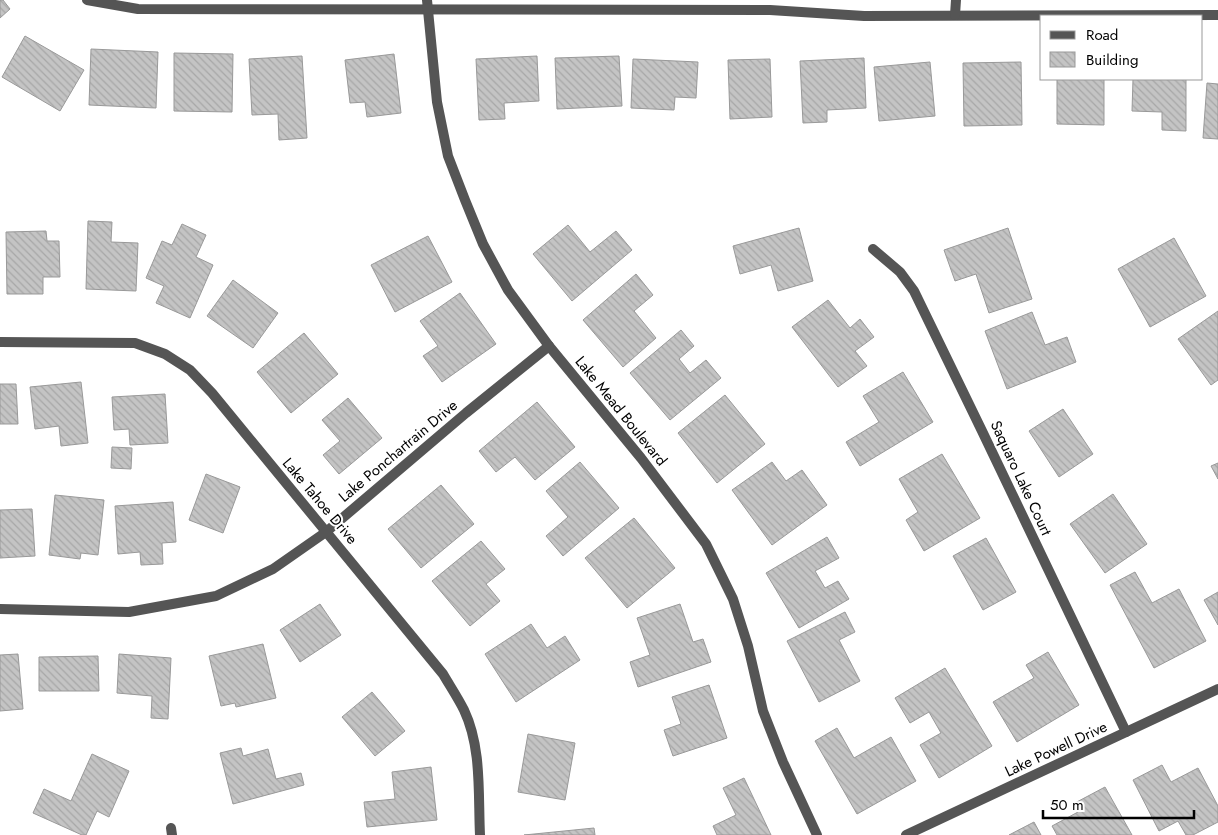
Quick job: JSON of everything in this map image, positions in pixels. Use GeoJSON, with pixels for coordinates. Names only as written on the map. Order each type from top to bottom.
{"type":"FeatureCollection","features":[{"type":"Feature","properties":{"kind":"street"},"geometry":{"type":"LineString","coordinates":[[87,0],[138,9],[427,5],[682,5],[864,16],[1218,15]]}},
{"type":"Feature","properties":{"kind":"street"},"geometry":{"type":"LineString","coordinates":[[955,15],[956,0]]}},
{"type":"Feature","properties":{"kind":"street","name":"Lake Mead Boulevard"},"geometry":{"type":"LineString","coordinates":[[427,5],[437,102],[448,156],[483,244],[508,290],[549,346],[641,458],[706,544],[733,599],[748,646],[763,711],[783,762],[817,835]]}},
{"type":"Feature","properties":{"kind":"street","name":"Saquaro Lake Court"},"geometry":{"type":"LineString","coordinates":[[873,250],[900,272],[914,292],[1126,732]]}},
{"type":"Feature","properties":{"kind":"street","name":"Lake Tahoe Drive"},"geometry":{"type":"LineString","coordinates":[[0,342],[135,343],[165,354],[190,370],[212,393],[443,674],[464,711],[475,742],[480,835]]}},
{"type":"Feature","properties":{"kind":"street","name":"Lake Ponchartrain Drive"},"geometry":{"type":"LineString","coordinates":[[0,609],[130,612],[216,596],[273,569],[326,532],[466,413],[549,346]]}},
{"type":"Feature","properties":{"kind":"street","name":"Lake Powell Drive"},"geometry":{"type":"LineString","coordinates":[[906,835],[1218,689]]}},
{"type":"Feature","properties":{"kind":"building"},"geometry":{"type":"Polygon","coordinates":[[[0,0],[3,0],[10,9],[0,18],[0,0]]]}},
{"type":"Feature","properties":{"kind":"building"},"geometry":{"type":"Polygon","coordinates":[[[25,36],[84,70],[60,111],[2,77],[25,36]]]}},
{"type":"Feature","properties":{"kind":"building"},"geometry":{"type":"Polygon","coordinates":[[[91,49],[158,52],[156,108],[89,105],[91,49]]]}},
{"type":"Feature","properties":{"kind":"building"},"geometry":{"type":"Polygon","coordinates":[[[174,53],[233,54],[232,112],[174,111],[174,53]]]}},
{"type":"Feature","properties":{"kind":"building"},"geometry":{"type":"Polygon","coordinates":[[[394,54],[401,113],[367,117],[365,102],[350,103],[345,60],[394,54]]]}},
{"type":"Feature","properties":{"kind":"building"},"geometry":{"type":"Polygon","coordinates":[[[302,56],[307,138],[279,140],[278,114],[252,115],[249,59],[302,56]]]}},
{"type":"Feature","properties":{"kind":"building"},"geometry":{"type":"Polygon","coordinates":[[[537,56],[539,101],[504,103],[505,119],[479,120],[476,59],[537,56]]]}},
{"type":"Feature","properties":{"kind":"building"},"geometry":{"type":"Polygon","coordinates":[[[619,56],[622,106],[557,109],[555,58],[619,56]]]}},
{"type":"Feature","properties":{"kind":"building"},"geometry":{"type":"Polygon","coordinates":[[[864,58],[866,108],[827,110],[827,122],[803,123],[800,61],[864,58]]]}},
{"type":"Feature","properties":{"kind":"building"},"geometry":{"type":"Polygon","coordinates":[[[633,59],[698,62],[696,98],[675,97],[674,110],[631,108],[633,59]]]}},
{"type":"Feature","properties":{"kind":"building"},"geometry":{"type":"Polygon","coordinates":[[[770,59],[772,117],[730,119],[728,60],[770,59]]]}},
{"type":"Feature","properties":{"kind":"building"},"geometry":{"type":"Polygon","coordinates":[[[930,62],[935,116],[879,121],[874,67],[930,62]]]}},
{"type":"Feature","properties":{"kind":"building"},"geometry":{"type":"Polygon","coordinates":[[[1021,62],[1022,125],[964,126],[963,63],[1021,62]]]}},
{"type":"Feature","properties":{"kind":"building"},"geometry":{"type":"Polygon","coordinates":[[[1057,80],[1104,80],[1104,125],[1057,124],[1057,80]]]}},
{"type":"Feature","properties":{"kind":"building"},"geometry":{"type":"Polygon","coordinates":[[[1133,80],[1186,80],[1186,131],[1162,130],[1162,112],[1132,111],[1133,80]]]}},
{"type":"Feature","properties":{"kind":"building"},"geometry":{"type":"Polygon","coordinates":[[[1207,83],[1218,84],[1218,139],[1203,138],[1207,83]]]}},
{"type":"Feature","properties":{"kind":"building"},"geometry":{"type":"Polygon","coordinates":[[[88,221],[112,222],[111,242],[138,243],[136,291],[86,289],[88,221]]]}},
{"type":"Feature","properties":{"kind":"building"},"geometry":{"type":"Polygon","coordinates":[[[182,224],[206,235],[196,257],[213,265],[190,318],[156,303],[164,286],[146,278],[162,241],[172,245],[182,224]]]}},
{"type":"Feature","properties":{"kind":"building"},"geometry":{"type":"Polygon","coordinates":[[[568,225],[590,252],[616,231],[632,250],[572,301],[533,254],[568,225]]]}},
{"type":"Feature","properties":{"kind":"building"},"geometry":{"type":"Polygon","coordinates":[[[799,228],[813,281],[778,291],[771,265],[740,274],[733,246],[799,228]]]}},
{"type":"Feature","properties":{"kind":"building"},"geometry":{"type":"Polygon","coordinates":[[[1008,228],[1032,299],[989,313],[976,274],[955,281],[944,250],[1008,228]]]}},
{"type":"Feature","properties":{"kind":"building"},"geometry":{"type":"Polygon","coordinates":[[[46,231],[47,241],[59,241],[60,277],[43,277],[43,294],[7,294],[6,232],[46,231]]]}},
{"type":"Feature","properties":{"kind":"building"},"geometry":{"type":"Polygon","coordinates":[[[428,236],[452,282],[395,312],[371,265],[428,236]]]}},
{"type":"Feature","properties":{"kind":"building"},"geometry":{"type":"Polygon","coordinates":[[[1174,238],[1206,296],[1150,327],[1118,269],[1174,238]]]}},
{"type":"Feature","properties":{"kind":"building"},"geometry":{"type":"Polygon","coordinates":[[[636,274],[653,295],[634,311],[656,338],[623,367],[583,320],[636,274]]]}},
{"type":"Feature","properties":{"kind":"building"},"geometry":{"type":"Polygon","coordinates":[[[233,280],[278,313],[253,348],[207,316],[233,280]]]}},
{"type":"Feature","properties":{"kind":"building"},"geometry":{"type":"Polygon","coordinates":[[[460,293],[496,344],[442,382],[423,356],[438,346],[420,321],[460,293]]]}},
{"type":"Feature","properties":{"kind":"building"},"geometry":{"type":"Polygon","coordinates":[[[828,300],[850,328],[860,319],[874,337],[855,351],[867,366],[838,387],[792,327],[828,300]]]}},
{"type":"Feature","properties":{"kind":"building"},"geometry":{"type":"Polygon","coordinates":[[[1218,311],[1218,380],[1211,385],[1178,339],[1218,311]]]}},
{"type":"Feature","properties":{"kind":"building"},"geometry":{"type":"Polygon","coordinates":[[[1032,312],[1045,345],[1067,337],[1076,362],[1007,389],[985,331],[1032,312]]]}},
{"type":"Feature","properties":{"kind":"building"},"geometry":{"type":"Polygon","coordinates":[[[681,330],[694,346],[679,359],[690,373],[706,360],[721,378],[670,420],[630,373],[681,330]]]}},
{"type":"Feature","properties":{"kind":"building"},"geometry":{"type":"Polygon","coordinates":[[[304,333],[338,374],[291,413],[257,372],[304,333]]]}},
{"type":"Feature","properties":{"kind":"building"},"geometry":{"type":"Polygon","coordinates":[[[903,372],[933,422],[860,466],[846,442],[879,422],[863,396],[903,372]]]}},
{"type":"Feature","properties":{"kind":"building"},"geometry":{"type":"Polygon","coordinates":[[[81,382],[88,443],[61,446],[59,426],[35,429],[30,387],[81,382]]]}},
{"type":"Feature","properties":{"kind":"building"},"geometry":{"type":"Polygon","coordinates":[[[0,384],[16,384],[18,424],[0,424],[0,384]]]}},
{"type":"Feature","properties":{"kind":"building"},"geometry":{"type":"Polygon","coordinates":[[[165,394],[168,443],[130,445],[129,429],[114,430],[112,397],[165,394]]]}},
{"type":"Feature","properties":{"kind":"building"},"geometry":{"type":"Polygon","coordinates":[[[725,395],[765,444],[717,483],[678,433],[725,395]]]}},
{"type":"Feature","properties":{"kind":"building"},"geometry":{"type":"Polygon","coordinates":[[[348,398],[382,438],[339,474],[323,455],[340,441],[322,420],[348,398]]]}},
{"type":"Feature","properties":{"kind":"building"},"geometry":{"type":"Polygon","coordinates":[[[537,402],[575,447],[535,480],[515,457],[496,472],[479,451],[537,402]]]}},
{"type":"Feature","properties":{"kind":"building"},"geometry":{"type":"Polygon","coordinates":[[[1063,409],[1093,454],[1059,477],[1029,431],[1063,409]]]}},
{"type":"Feature","properties":{"kind":"building"},"geometry":{"type":"Polygon","coordinates":[[[112,447],[132,448],[131,469],[111,468],[112,447]]]}},
{"type":"Feature","properties":{"kind":"building"},"geometry":{"type":"Polygon","coordinates":[[[942,454],[980,518],[924,551],[906,520],[918,512],[899,479],[942,454]]]}},
{"type":"Feature","properties":{"kind":"building"},"geometry":{"type":"Polygon","coordinates":[[[580,462],[619,508],[563,556],[546,536],[568,517],[546,491],[580,462]]]}},
{"type":"Feature","properties":{"kind":"building"},"geometry":{"type":"Polygon","coordinates":[[[772,462],[786,481],[802,470],[827,505],[772,545],[732,490],[772,462]]]}},
{"type":"Feature","properties":{"kind":"building"},"geometry":{"type":"Polygon","coordinates":[[[1218,463],[1218,479],[1211,466],[1218,463]]]}},
{"type":"Feature","properties":{"kind":"building"},"geometry":{"type":"Polygon","coordinates":[[[206,474],[240,487],[223,533],[189,520],[206,474]]]}},
{"type":"Feature","properties":{"kind":"building"},"geometry":{"type":"Polygon","coordinates":[[[441,485],[474,524],[421,568],[388,529],[441,485]]]}},
{"type":"Feature","properties":{"kind":"building"},"geometry":{"type":"Polygon","coordinates":[[[1113,494],[1147,544],[1105,573],[1070,524],[1113,494]]]}},
{"type":"Feature","properties":{"kind":"building"},"geometry":{"type":"Polygon","coordinates":[[[55,495],[104,500],[98,555],[81,553],[80,559],[49,555],[55,495]]]}},
{"type":"Feature","properties":{"kind":"building"},"geometry":{"type":"Polygon","coordinates":[[[173,502],[176,542],[162,543],[163,564],[141,565],[140,552],[118,554],[115,506],[173,502]]]}},
{"type":"Feature","properties":{"kind":"building"},"geometry":{"type":"Polygon","coordinates":[[[32,509],[35,556],[0,558],[0,510],[32,509]]]}},
{"type":"Feature","properties":{"kind":"building"},"geometry":{"type":"Polygon","coordinates":[[[634,518],[675,568],[627,608],[585,558],[634,518]]]}},
{"type":"Feature","properties":{"kind":"building"},"geometry":{"type":"Polygon","coordinates":[[[827,537],[839,558],[815,571],[825,588],[838,581],[849,599],[799,628],[766,573],[827,537]]]}},
{"type":"Feature","properties":{"kind":"building"},"geometry":{"type":"Polygon","coordinates":[[[986,538],[1016,592],[983,610],[953,556],[986,538]]]}},
{"type":"Feature","properties":{"kind":"building"},"geometry":{"type":"Polygon","coordinates":[[[481,541],[505,569],[486,584],[500,601],[470,626],[432,581],[481,541]]]}},
{"type":"Feature","properties":{"kind":"building"},"geometry":{"type":"Polygon","coordinates":[[[1135,572],[1152,603],[1179,589],[1206,641],[1154,668],[1110,585],[1135,572]]]}},
{"type":"Feature","properties":{"kind":"building"},"geometry":{"type":"Polygon","coordinates":[[[1218,592],[1218,625],[1204,600],[1218,592]]]}},
{"type":"Feature","properties":{"kind":"building"},"geometry":{"type":"Polygon","coordinates":[[[320,604],[341,635],[300,662],[280,630],[320,604]]]}},
{"type":"Feature","properties":{"kind":"building"},"geometry":{"type":"Polygon","coordinates":[[[680,604],[693,642],[703,639],[711,662],[638,687],[630,662],[650,655],[637,618],[680,604]]]}},
{"type":"Feature","properties":{"kind":"building"},"geometry":{"type":"Polygon","coordinates":[[[845,612],[855,632],[839,640],[860,681],[819,702],[787,641],[845,612]]]}},
{"type":"Feature","properties":{"kind":"building"},"geometry":{"type":"Polygon","coordinates":[[[531,624],[547,648],[565,636],[580,660],[516,702],[485,654],[531,624]]]}},
{"type":"Feature","properties":{"kind":"building"},"geometry":{"type":"Polygon","coordinates":[[[263,644],[276,698],[236,707],[235,703],[221,706],[209,656],[263,644]]]}},
{"type":"Feature","properties":{"kind":"building"},"geometry":{"type":"Polygon","coordinates":[[[1048,652],[1079,705],[1017,742],[993,702],[1034,678],[1026,665],[1048,652]]]}},
{"type":"Feature","properties":{"kind":"building"},"geometry":{"type":"Polygon","coordinates":[[[18,654],[23,709],[0,711],[0,655],[18,654]]]}},
{"type":"Feature","properties":{"kind":"building"},"geometry":{"type":"Polygon","coordinates":[[[119,654],[171,658],[168,719],[151,718],[152,696],[117,693],[119,654]]]}},
{"type":"Feature","properties":{"kind":"building"},"geometry":{"type":"Polygon","coordinates":[[[98,656],[99,691],[39,691],[39,657],[98,656]]]}},
{"type":"Feature","properties":{"kind":"building"},"geometry":{"type":"Polygon","coordinates":[[[945,668],[992,746],[939,778],[920,745],[941,733],[929,712],[910,723],[895,698],[945,668]]]}},
{"type":"Feature","properties":{"kind":"building"},"geometry":{"type":"Polygon","coordinates":[[[709,685],[727,738],[673,756],[664,730],[681,724],[672,697],[709,685]]]}},
{"type":"Feature","properties":{"kind":"building"},"geometry":{"type":"Polygon","coordinates":[[[372,692],[405,731],[375,756],[342,717],[372,692]]]}},
{"type":"Feature","properties":{"kind":"building"},"geometry":{"type":"Polygon","coordinates":[[[837,728],[854,758],[891,737],[916,781],[857,814],[815,741],[837,728]]]}},
{"type":"Feature","properties":{"kind":"building"},"geometry":{"type":"Polygon","coordinates":[[[528,734],[575,743],[565,800],[518,792],[528,734]]]}},
{"type":"Feature","properties":{"kind":"building"},"geometry":{"type":"Polygon","coordinates":[[[241,748],[243,756],[268,749],[276,779],[301,773],[304,785],[233,804],[220,753],[241,748]]]}},
{"type":"Feature","properties":{"kind":"building"},"geometry":{"type":"Polygon","coordinates":[[[92,754],[129,771],[109,817],[97,811],[86,835],[82,835],[33,813],[44,789],[71,801],[92,754]]]}},
{"type":"Feature","properties":{"kind":"building"},"geometry":{"type":"Polygon","coordinates":[[[1162,765],[1171,782],[1198,768],[1218,806],[1218,822],[1193,835],[1186,835],[1178,821],[1159,831],[1133,780],[1162,765]]]}},
{"type":"Feature","properties":{"kind":"building"},"geometry":{"type":"Polygon","coordinates":[[[431,767],[437,820],[367,827],[364,802],[395,799],[392,772],[431,767]]]}},
{"type":"Feature","properties":{"kind":"building"},"geometry":{"type":"Polygon","coordinates":[[[744,778],[771,835],[717,835],[713,826],[736,815],[723,788],[744,778]]]}},
{"type":"Feature","properties":{"kind":"building"},"geometry":{"type":"Polygon","coordinates":[[[1105,787],[1132,835],[1057,835],[1052,826],[1078,812],[1073,804],[1105,787]]]}},
{"type":"Feature","properties":{"kind":"building"},"geometry":{"type":"Polygon","coordinates":[[[1034,822],[1041,835],[1009,835],[1034,822]]]}},
{"type":"Feature","properties":{"kind":"building"},"geometry":{"type":"Polygon","coordinates":[[[594,828],[595,835],[524,835],[594,828]]]}}]}
